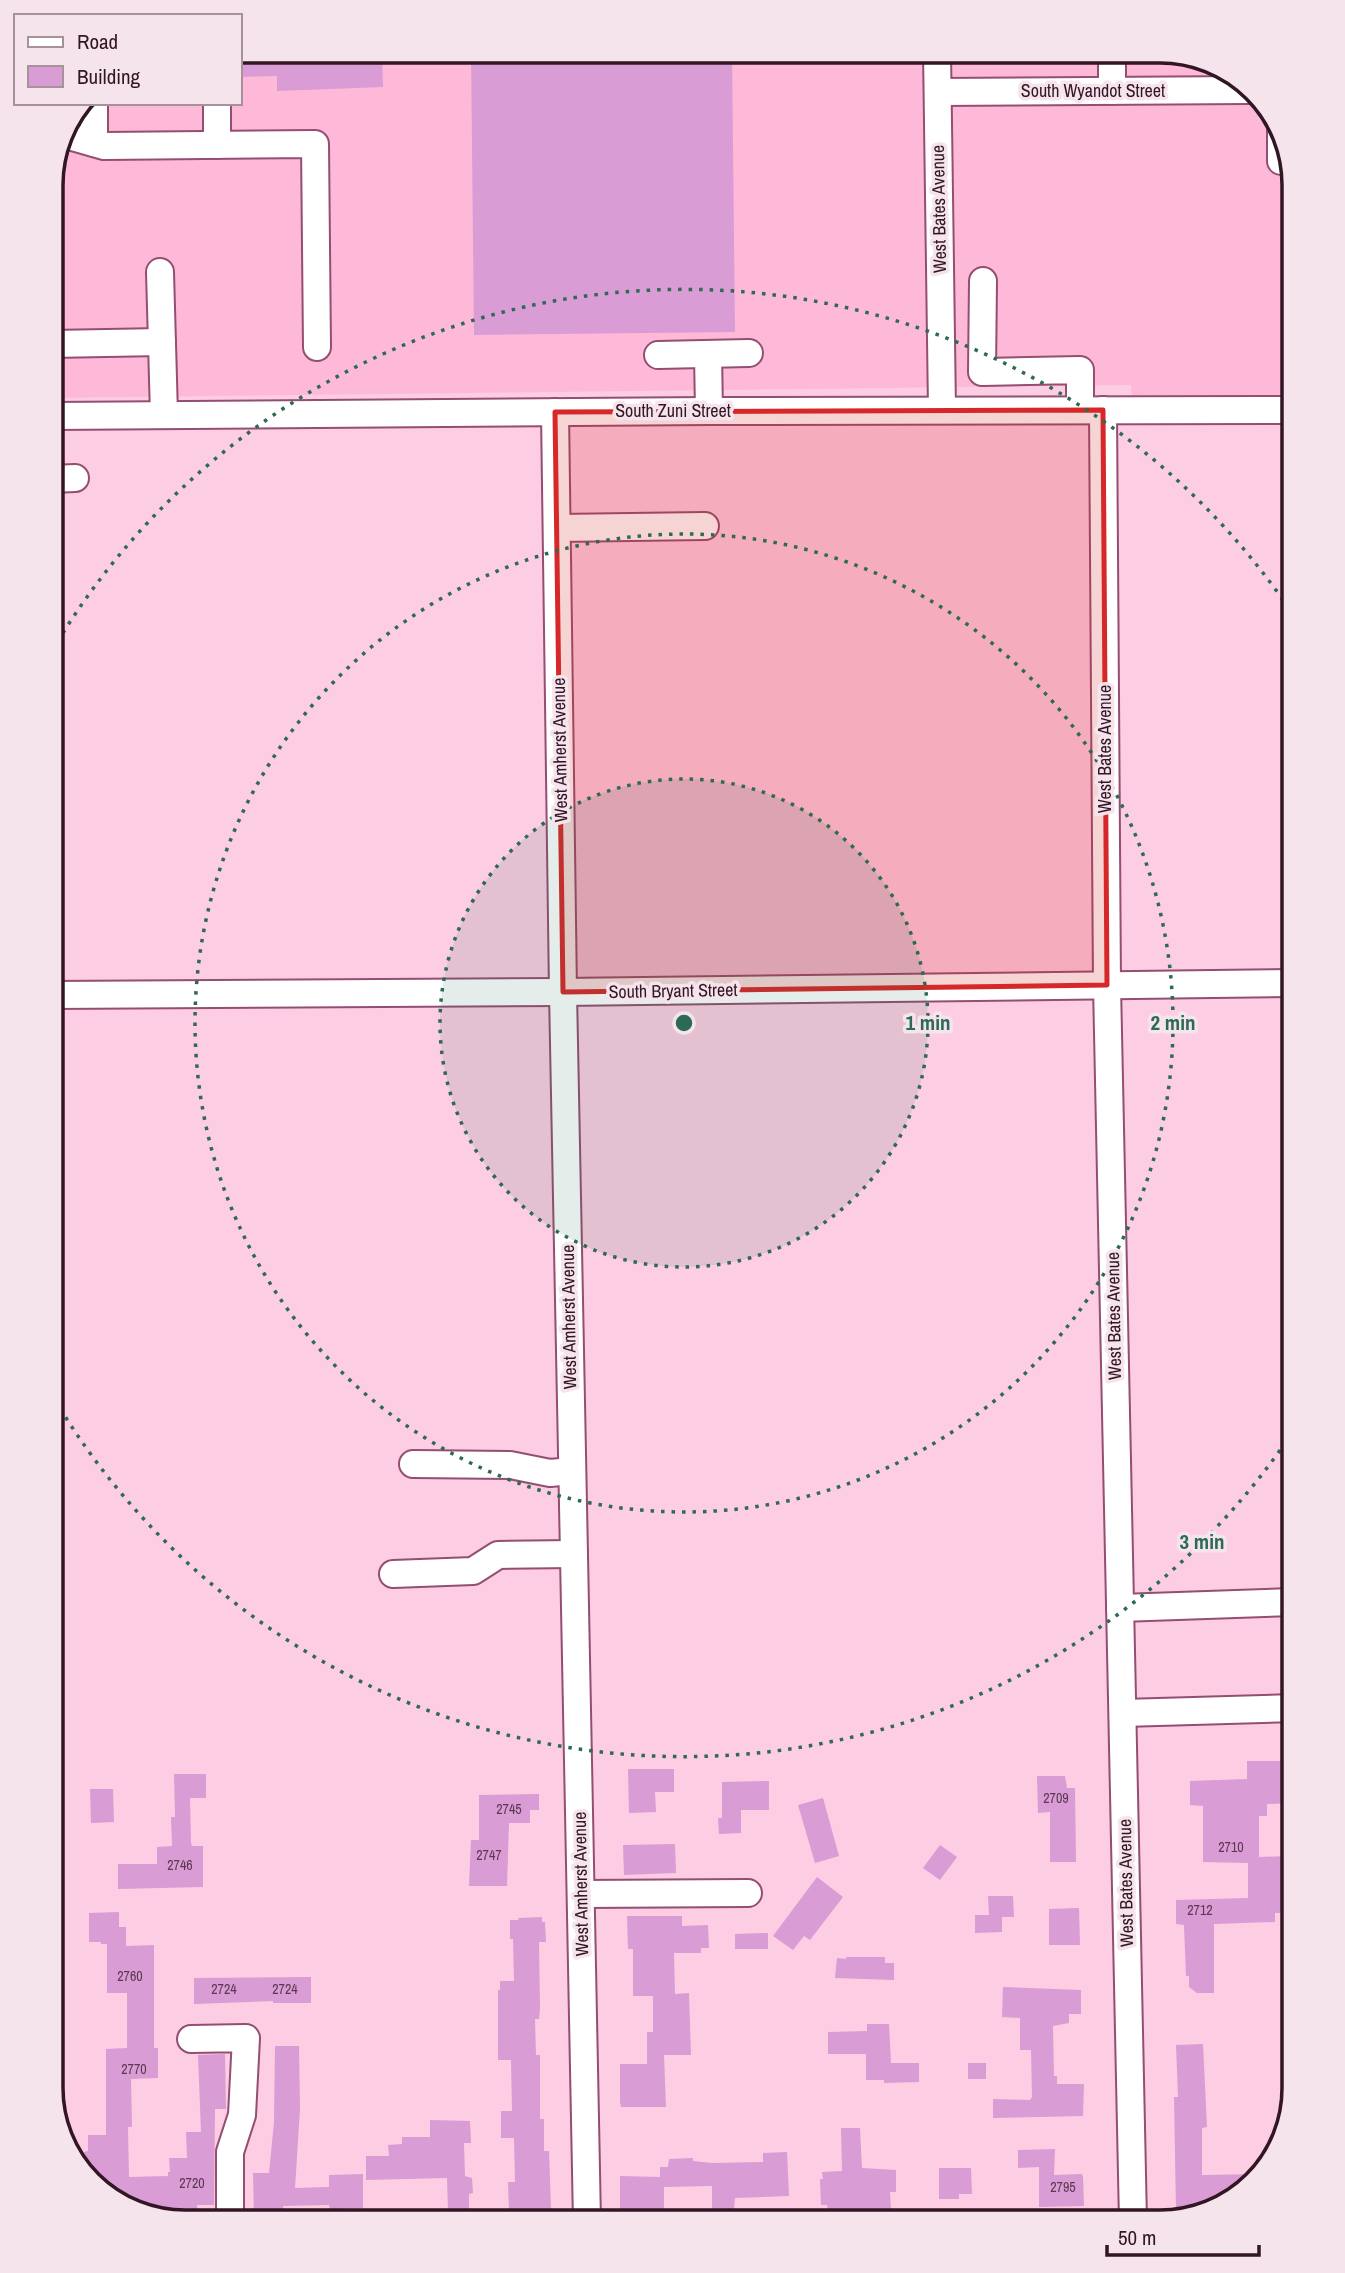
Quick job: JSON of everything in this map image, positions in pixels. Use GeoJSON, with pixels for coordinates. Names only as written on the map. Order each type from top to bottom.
{"type":"FeatureCollection","features":[{"type":"Feature","properties":{"kind":"street","name":"West Bates Avenue"},"geometry":{"type":"LineString","coordinates":[[937,63],[942,410]]}},
{"type":"Feature","properties":{"kind":"street"},"geometry":{"type":"LineString","coordinates":[[1112,63],[1112,91]]}},
{"type":"Feature","properties":{"kind":"street","name":"South Wyandot Street"},"geometry":{"type":"LineString","coordinates":[[938,92],[1236,90]]}},
{"type":"Feature","properties":{"kind":"street"},"geometry":{"type":"LineString","coordinates":[[217,105],[217,145]]}},
{"type":"Feature","properties":{"kind":"street"},"geometry":{"type":"LineString","coordinates":[[93,106],[82,139],[104,146],[315,144],[317,347]]}},
{"type":"Feature","properties":{"kind":"street"},"geometry":{"type":"LineString","coordinates":[[160,272],[164,415]]}},
{"type":"Feature","properties":{"kind":"street","name":"West Bates Avenue"},"geometry":{"type":"LineString","coordinates":[[940,305],[983,293],[982,372],[1080,370],[1091,410],[1107,985],[1133,2210]]}},
{"type":"Feature","properties":{"kind":"street"},"geometry":{"type":"LineString","coordinates":[[63,344],[162,342]]}},
{"type":"Feature","properties":{"kind":"street"},"geometry":{"type":"LineString","coordinates":[[658,355],[749,353]]}},
{"type":"Feature","properties":{"kind":"street"},"geometry":{"type":"LineString","coordinates":[[708,354],[709,411]]}},
{"type":"Feature","properties":{"kind":"street","name":"South Zuni Street"},"geometry":{"type":"LineString","coordinates":[[63,416],[1282,410]]}},
{"type":"Feature","properties":{"kind":"street","name":"West Amherst Avenue"},"geometry":{"type":"LineString","coordinates":[[555,412],[586,2210]]}},
{"type":"Feature","properties":{"kind":"street"},"geometry":{"type":"LineString","coordinates":[[557,528],[705,526]]}},
{"type":"Feature","properties":{"kind":"street","name":"South Bryant Street"},"geometry":{"type":"LineString","coordinates":[[63,995],[1282,983]]}},
{"type":"Feature","properties":{"kind":"street"},"geometry":{"type":"LineString","coordinates":[[412,1464],[510,1465],[550,1473],[572,1471]]}},
{"type":"Feature","properties":{"kind":"street"},"geometry":{"type":"LineString","coordinates":[[393,1574],[473,1571],[498,1555],[574,1554]]}},
{"type":"Feature","properties":{"kind":"street"},"geometry":{"type":"LineString","coordinates":[[1120,1608],[1282,1602]]}},
{"type":"Feature","properties":{"kind":"street"},"geometry":{"type":"LineString","coordinates":[[1122,1713],[1282,1708]]}},
{"type":"Feature","properties":{"kind":"street"},"geometry":{"type":"LineString","coordinates":[[581,1894],[748,1893]]}},
{"type":"Feature","properties":{"kind":"street"},"geometry":{"type":"LineString","coordinates":[[191,2039],[246,2038],[243,2115],[230,2152],[230,2210]]}},
{"type":"Feature","properties":{"kind":"highlighted area"},"geometry":{"type":"Polygon","coordinates":[[[1103,410],[1107,985],[563,992],[555,412],[1103,410]]]}},
{"type":"Feature","properties":{"kind":"shaded area"},"geometry":{"type":"Polygon","coordinates":[[[242,63],[1184,65],[1214,76],[1240,93],[1261,117],[1278,153],[1282,185],[1282,424],[1134,425],[1131,385],[63,398],[63,177],[67,153],[72,138],[94,105],[242,105],[242,63]]]}},
{"type":"Feature","properties":{"kind":"building"},"geometry":{"type":"Polygon","coordinates":[[[242,63],[382,63],[383,87],[277,91],[277,76],[242,77],[242,63]]]}},
{"type":"Feature","properties":{"kind":"building"},"geometry":{"type":"Polygon","coordinates":[[[471,63],[732,63],[735,332],[474,335],[471,63]]]}},
{"type":"Feature","properties":{"kind":"building"},"geometry":{"type":"Polygon","coordinates":[[[1247,1761],[1282,1761],[1282,1803],[1267,1804],[1267,1816],[1259,1816],[1259,1857],[1282,1856],[1282,1913],[1275,1913],[1275,1922],[1214,1924],[1214,1993],[1197,1993],[1189,1987],[1189,1976],[1186,1976],[1184,1925],[1176,1924],[1176,1900],[1248,1898],[1248,1863],[1203,1862],[1203,1806],[1190,1805],[1190,1781],[1247,1779],[1247,1761]]]}},
{"type":"Feature","properties":{"kind":"building"},"geometry":{"type":"Polygon","coordinates":[[[628,1769],[674,1769],[674,1792],[655,1792],[656,1812],[629,1813],[628,1769]]]}},
{"type":"Feature","properties":{"kind":"building"},"geometry":{"type":"Polygon","coordinates":[[[174,1774],[206,1774],[206,1798],[190,1798],[191,1843],[192,1846],[203,1846],[203,1887],[118,1889],[118,1864],[157,1864],[157,1847],[172,1846],[171,1817],[175,1817],[174,1774]]]}},
{"type":"Feature","properties":{"kind":"building"},"geometry":{"type":"Polygon","coordinates":[[[1037,1776],[1065,1776],[1067,1788],[1075,1788],[1076,1862],[1050,1862],[1050,1812],[1038,1813],[1037,1776]]]}},
{"type":"Feature","properties":{"kind":"building"},"geometry":{"type":"Polygon","coordinates":[[[769,1781],[769,1810],[741,1810],[741,1833],[719,1834],[722,1782],[769,1781]]]}},
{"type":"Feature","properties":{"kind":"building"},"geometry":{"type":"Polygon","coordinates":[[[90,1789],[113,1789],[114,1822],[91,1823],[90,1789]]]}},
{"type":"Feature","properties":{"kind":"building"},"geometry":{"type":"Polygon","coordinates":[[[539,1794],[539,1810],[530,1810],[530,1823],[509,1823],[507,1886],[469,1886],[471,1840],[479,1840],[479,1795],[539,1794]]]}},
{"type":"Feature","properties":{"kind":"building"},"geometry":{"type":"Polygon","coordinates":[[[823,1798],[839,1856],[815,1863],[798,1805],[823,1798]]]}},
{"type":"Feature","properties":{"kind":"building"},"geometry":{"type":"Polygon","coordinates":[[[675,1844],[676,1873],[624,1875],[623,1845],[675,1844]]]}},
{"type":"Feature","properties":{"kind":"building"},"geometry":{"type":"Polygon","coordinates":[[[940,1845],[957,1857],[940,1880],[923,1868],[940,1845]]]}},
{"type":"Feature","properties":{"kind":"building"},"geometry":{"type":"Polygon","coordinates":[[[817,1877],[843,1897],[810,1940],[804,1936],[793,1950],[773,1936],[817,1877]]]}},
{"type":"Feature","properties":{"kind":"building"},"geometry":{"type":"Polygon","coordinates":[[[988,1896],[1013,1896],[1014,1917],[1002,1917],[1002,1932],[975,1933],[975,1915],[989,1915],[988,1896]]]}},
{"type":"Feature","properties":{"kind":"building"},"geometry":{"type":"Polygon","coordinates":[[[1079,1908],[1080,1945],[1049,1945],[1049,1909],[1079,1908]]]}},
{"type":"Feature","properties":{"kind":"building"},"geometry":{"type":"Polygon","coordinates":[[[119,1912],[119,1927],[126,1927],[126,1946],[154,1945],[154,2048],[158,2048],[158,2078],[131,2079],[129,2177],[168,2176],[169,2158],[187,2158],[186,2132],[201,2132],[198,2055],[225,2054],[226,2109],[215,2109],[214,2205],[197,2205],[197,2210],[177,2210],[146,2204],[105,2180],[84,2156],[84,2152],[88,2151],[88,2135],[106,2135],[106,2049],[127,2048],[127,1993],[107,1993],[107,1944],[89,1942],[89,1913],[119,1912]]]}},
{"type":"Feature","properties":{"kind":"building"},"geometry":{"type":"Polygon","coordinates":[[[627,1916],[682,1916],[682,1926],[708,1925],[709,1948],[701,1948],[701,1953],[674,1953],[675,1994],[689,1993],[691,2055],[664,2055],[666,2107],[621,2107],[620,2064],[647,2064],[647,2032],[653,2032],[653,1996],[633,1996],[633,1949],[628,1949],[627,1916]]]}},
{"type":"Feature","properties":{"kind":"building"},"geometry":{"type":"Polygon","coordinates":[[[542,1917],[542,1922],[545,1922],[546,1942],[539,1942],[539,2019],[535,2019],[536,2055],[540,2055],[540,2119],[544,2119],[544,2151],[549,2151],[551,2209],[509,2210],[508,2182],[515,2182],[514,2138],[501,2138],[501,2111],[512,2111],[511,2060],[498,2060],[498,1990],[500,1981],[514,1981],[510,1920],[519,1920],[518,1918],[542,1917]]]}},
{"type":"Feature","properties":{"kind":"building"},"geometry":{"type":"Polygon","coordinates":[[[768,1933],[768,1949],[735,1949],[735,1934],[768,1933]]]}},
{"type":"Feature","properties":{"kind":"building"},"geometry":{"type":"Polygon","coordinates":[[[885,1957],[885,1963],[894,1963],[894,1980],[835,1978],[837,1958],[885,1957]]]}},
{"type":"Feature","properties":{"kind":"building"},"geometry":{"type":"Polygon","coordinates":[[[311,1977],[311,2003],[273,2001],[194,2004],[194,1978],[311,1977]]]}},
{"type":"Feature","properties":{"kind":"building"},"geometry":{"type":"Polygon","coordinates":[[[1003,1987],[1081,1990],[1081,2014],[1069,2014],[1069,2023],[1053,2026],[1054,2076],[1057,2076],[1057,2084],[1084,2084],[1083,2116],[993,2118],[993,2099],[1030,2100],[1032,2097],[1031,2050],[1020,2050],[1020,2018],[1002,2017],[1003,1987]]]}},
{"type":"Feature","properties":{"kind":"building"},"geometry":{"type":"Polygon","coordinates":[[[867,2024],[889,2024],[891,2063],[919,2063],[919,2082],[884,2083],[884,2080],[866,2080],[866,2054],[828,2054],[828,2032],[867,2031],[867,2024]]]}},
{"type":"Feature","properties":{"kind":"building"},"geometry":{"type":"Polygon","coordinates":[[[1203,2044],[1207,2127],[1202,2128],[1202,2175],[1245,2174],[1214,2197],[1199,2204],[1176,2209],[1174,2097],[1178,2097],[1176,2045],[1203,2044]]]}},
{"type":"Feature","properties":{"kind":"building"},"geometry":{"type":"Polygon","coordinates":[[[275,2046],[299,2046],[300,2109],[295,2188],[329,2187],[329,2175],[363,2174],[363,2208],[330,2209],[329,2205],[254,2210],[253,2173],[269,2173],[274,2122],[275,2046]]]}},
{"type":"Feature","properties":{"kind":"building"},"geometry":{"type":"Polygon","coordinates":[[[968,2063],[986,2063],[986,2079],[968,2079],[968,2063]]]}},
{"type":"Feature","properties":{"kind":"building"},"geometry":{"type":"Polygon","coordinates":[[[430,2120],[470,2121],[471,2143],[464,2143],[465,2176],[472,2178],[473,2193],[469,2194],[469,2209],[448,2210],[447,2178],[366,2180],[366,2156],[389,2156],[388,2145],[402,2144],[402,2137],[430,2137],[430,2120]]]}},
{"type":"Feature","properties":{"kind":"building"},"geometry":{"type":"Polygon","coordinates":[[[841,2128],[860,2128],[862,2168],[896,2170],[896,2192],[890,2192],[891,2209],[828,2210],[827,2205],[821,2205],[822,2172],[842,2171],[841,2128]]]}},
{"type":"Feature","properties":{"kind":"building"},"geometry":{"type":"Polygon","coordinates":[[[1055,2149],[1054,2175],[1082,2174],[1084,2206],[1039,2207],[1039,2167],[1018,2168],[1018,2150],[1055,2149]]]}},
{"type":"Feature","properties":{"kind":"building"},"geometry":{"type":"Polygon","coordinates":[[[787,2152],[789,2196],[735,2198],[734,2209],[712,2209],[712,2186],[664,2187],[664,2210],[620,2210],[620,2176],[660,2177],[660,2167],[668,2167],[669,2159],[693,2158],[693,2161],[712,2163],[763,2162],[763,2153],[787,2152]]]}},
{"type":"Feature","properties":{"kind":"building"},"geometry":{"type":"Polygon","coordinates":[[[939,2168],[971,2168],[972,2194],[959,2194],[959,2199],[939,2199],[939,2168]]]}}]}
